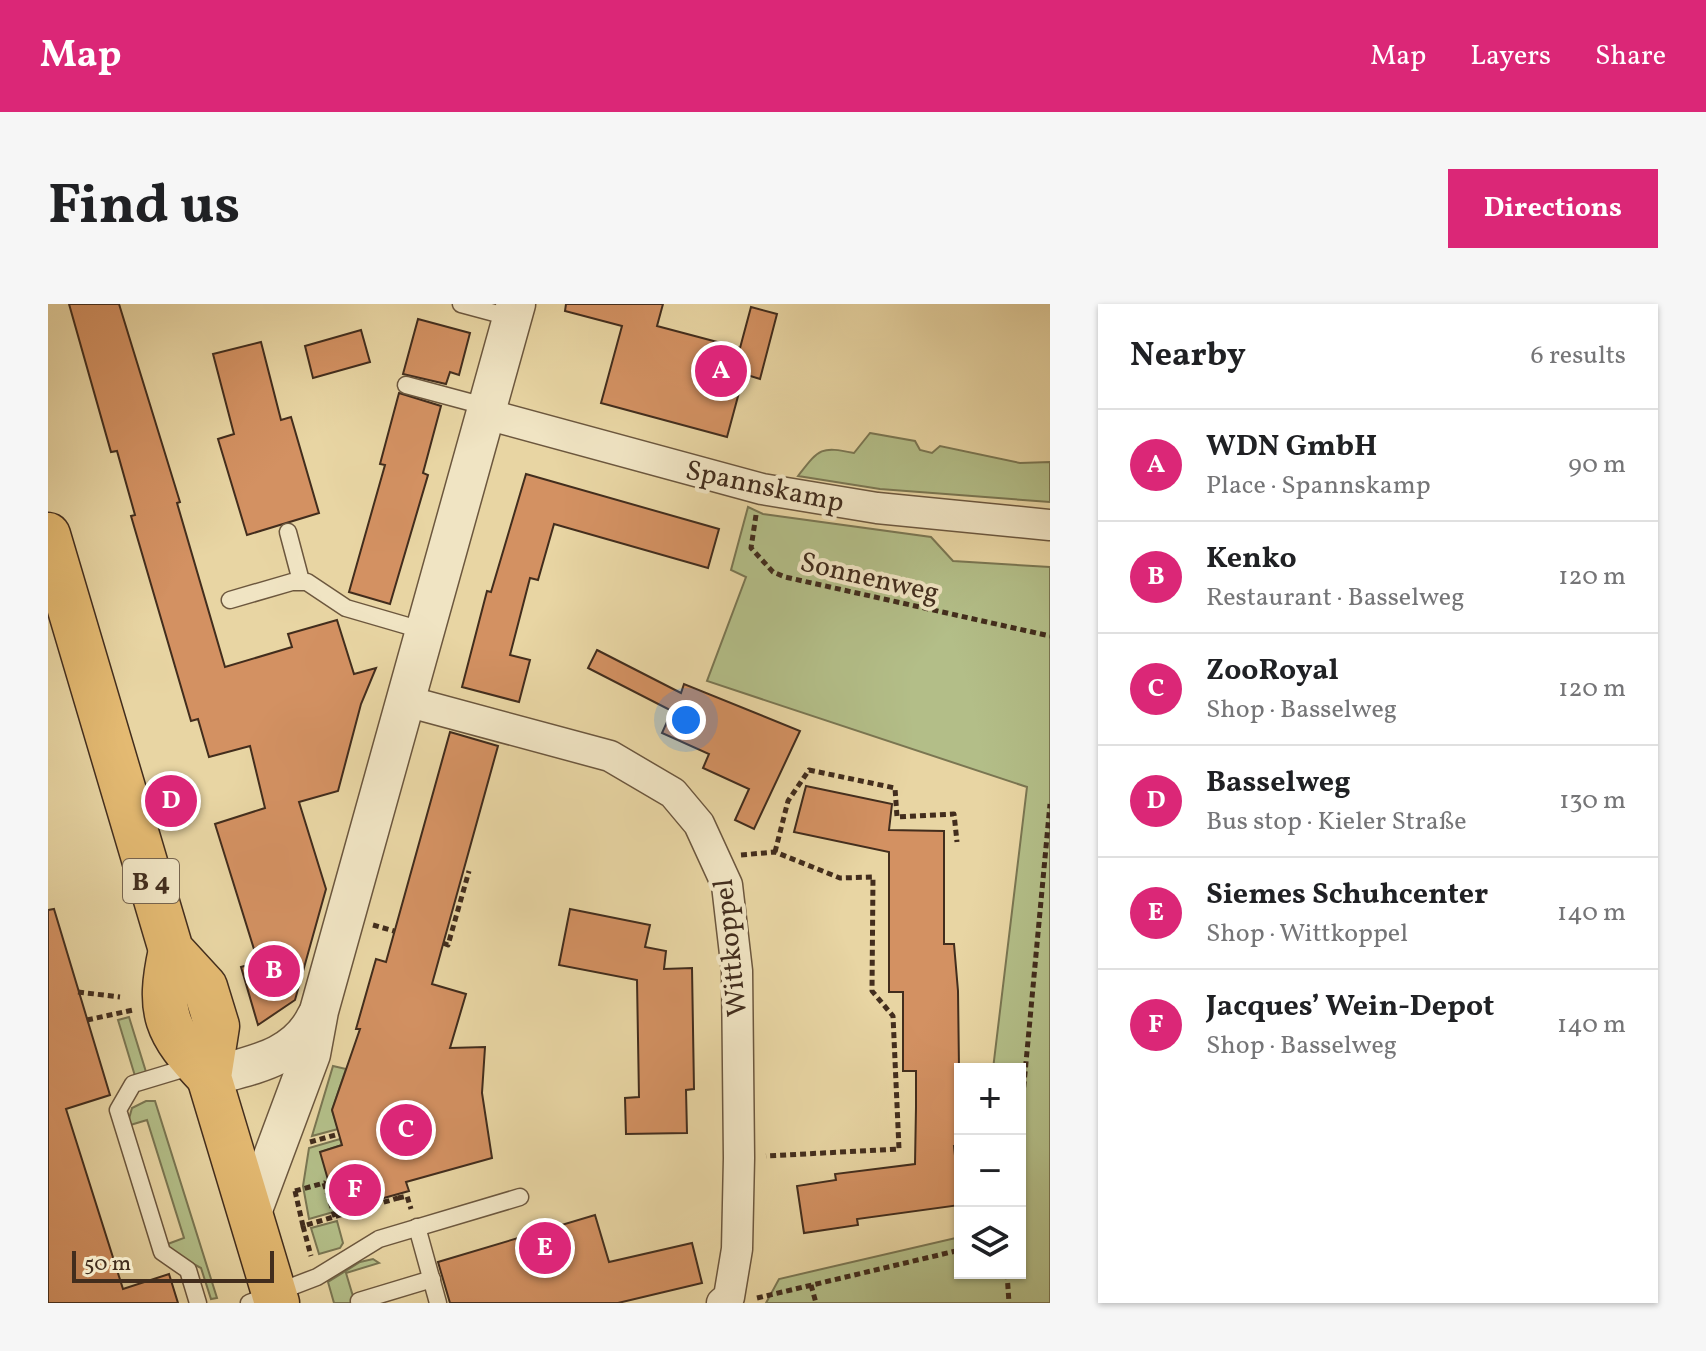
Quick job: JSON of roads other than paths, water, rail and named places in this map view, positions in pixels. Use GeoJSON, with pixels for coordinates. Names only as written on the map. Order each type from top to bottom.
{"type":"FeatureCollection","features":[{"type":"Feature","properties":{"kind":"main road","name":"B 4"},"geometry":{"type":"LineString","coordinates":[[48,535],[171,950],[163,1003],[175,1039],[203,1071],[251,1215],[267,1301]]}},
{"type":"Feature","properties":{"kind":"main road","name":"B 4"},"geometry":{"type":"LineString","coordinates":[[171,950],[205,987],[217,1026],[203,1071]]}},
{"type":"Feature","properties":{"kind":"street"},"geometry":{"type":"LineString","coordinates":[[251,1215],[311,1054],[319,1011],[514,311]]}},
{"type":"Feature","properties":{"kind":"street","name":"Spannskamp"},"geometry":{"type":"LineString","coordinates":[[487,411],[762,489],[877,508],[1050,525]]}},
{"type":"Feature","properties":{"kind":"street","name":"Wittkoppel"},"geometry":{"type":"LineString","coordinates":[[406,701],[574,744],[640,770],[673,793],[699,824],[727,885],[737,971],[737,1249],[726,1300]]}},
{"type":"Feature","properties":{"kind":"street"},"geometry":{"type":"LineString","coordinates":[[203,1071],[289,1051],[306,1036],[319,1011]]}},
{"type":"Feature","properties":{"kind":"lane"},"geometry":{"type":"LineString","coordinates":[[461,304],[514,311]]}},
{"type":"Feature","properties":{"kind":"lane"},"geometry":{"type":"LineString","coordinates":[[406,385],[487,411]]}},
{"type":"Feature","properties":{"kind":"lane"},"geometry":{"type":"LineString","coordinates":[[288,532],[301,581]]}},
{"type":"Feature","properties":{"kind":"lane"},"geometry":{"type":"LineString","coordinates":[[230,600],[301,581],[315,584],[333,600],[361,614],[425,631]]}},
{"type":"Feature","properties":{"kind":"lane"},"geometry":{"type":"LineString","coordinates":[[198,1303],[188,1270],[162,1252],[118,1110],[133,1084],[203,1071]]}},
{"type":"Feature","properties":{"kind":"lane"},"geometry":{"type":"LineString","coordinates":[[267,1301],[317,1277],[368,1244],[520,1197]]}},
{"type":"Feature","properties":{"kind":"lane"},"geometry":{"type":"LineString","coordinates":[[417,1227],[438,1303]]}},
{"type":"Feature","properties":{"kind":"lane"},"geometry":{"type":"LineString","coordinates":[[359,1301],[432,1279]]}},
{"type":"Feature","properties":{"kind":"place","name":"WDN GmbH"},"geometry":{"type":"Point","coordinates":[721,371]}},
{"type":"Feature","properties":{"kind":"place","name":"Basselweg"},"geometry":{"type":"Point","coordinates":[171,801]}},
{"type":"Feature","properties":{"kind":"place","name":"Kenko"},"geometry":{"type":"Point","coordinates":[274,971]}},
{"type":"Feature","properties":{"kind":"place","name":"ZooRoyal"},"geometry":{"type":"Point","coordinates":[406,1130]}},
{"type":"Feature","properties":{"kind":"place","name":"Jacques’ Wein-Depot"},"geometry":{"type":"Point","coordinates":[355,1190]}},
{"type":"Feature","properties":{"kind":"place","name":"Siemes Schuhcenter"},"geometry":{"type":"Point","coordinates":[545,1248]}}]}
